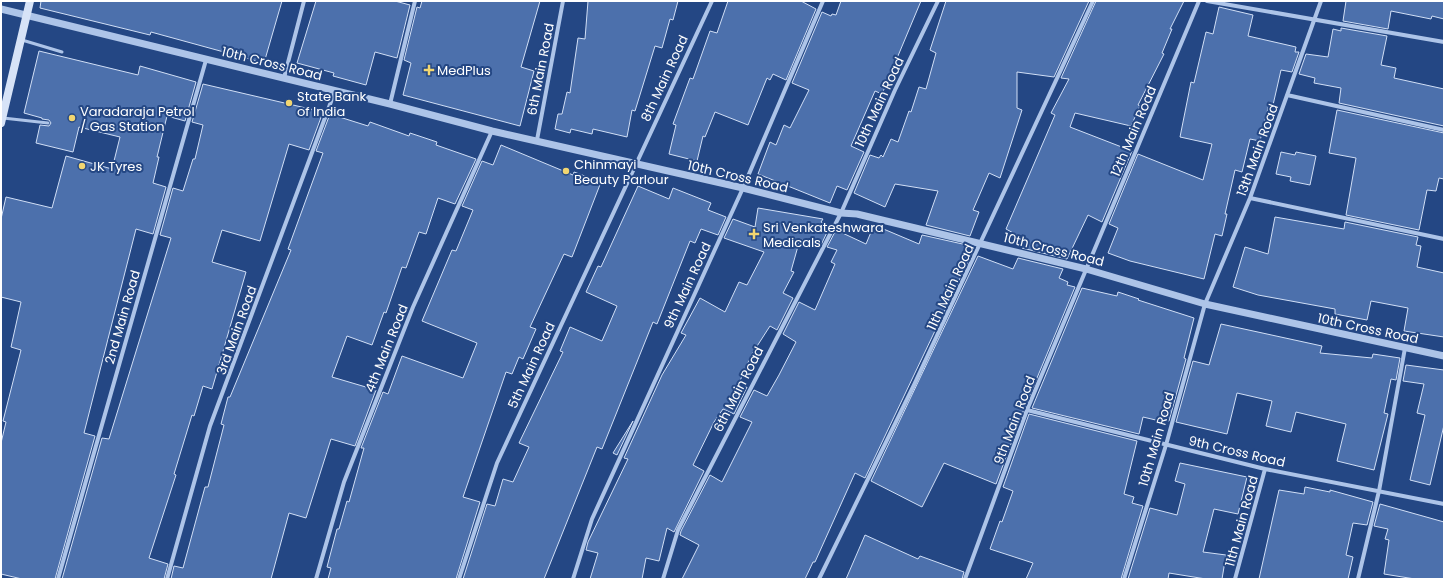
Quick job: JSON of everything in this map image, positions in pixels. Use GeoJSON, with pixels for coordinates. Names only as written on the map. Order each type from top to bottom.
{"type":"FeatureCollection","features":[{"type":"Feature","properties":{"kind":"main road"},"geometry":{"type":"LineString","coordinates":[[2,120],[30,1]]}},
{"type":"Feature","properties":{"kind":"street"},"geometry":{"type":"LineString","coordinates":[[284,78],[304,1]]}},
{"type":"Feature","properties":{"kind":"street"},"geometry":{"type":"LineString","coordinates":[[390,104],[415,1]]}},
{"type":"Feature","properties":{"kind":"street","name":"6th Main Road"},"geometry":{"type":"LineString","coordinates":[[537,140],[563,1]]}},
{"type":"Feature","properties":{"kind":"street","name":"8th Main Road"},"geometry":{"type":"LineString","coordinates":[[635,164],[712,1]]}},
{"type":"Feature","properties":{"kind":"street","name":"9th Main Road"},"geometry":{"type":"LineString","coordinates":[[573,579],[592,519],[743,188],[823,1]]}},
{"type":"Feature","properties":{"kind":"street","name":"10th Main Road"},"geometry":{"type":"LineString","coordinates":[[841,213],[895,90],[938,1]]}},
{"type":"Feature","properties":{"kind":"street","name":"11th Main Road"},"geometry":{"type":"LineString","coordinates":[[819,579],[981,243],[1093,1]]}},
{"type":"Feature","properties":{"kind":"street","name":"12th Main Road"},"geometry":{"type":"LineString","coordinates":[[1086,269],[1199,1]]}},
{"type":"Feature","properties":{"kind":"street"},"geometry":{"type":"LineString","coordinates":[[1207,1],[1314,21],[1444,42]]}},
{"type":"Feature","properties":{"kind":"street","name":"13th Main Road"},"geometry":{"type":"LineString","coordinates":[[1205,304],[1250,198],[1322,1]]}},
{"type":"Feature","properties":{"kind":"street","name":"10th Cross Road"},"geometry":{"type":"LineString","coordinates":[[1,9],[390,104],[492,131],[743,188],[841,213],[857,214],[981,243],[1086,269],[1205,304],[1444,356]]}},
{"type":"Feature","properties":{"kind":"street","name":"2nd Main Road"},"geometry":{"type":"LineString","coordinates":[[58,579],[206,60]]}},
{"type":"Feature","properties":{"kind":"street","name":"3rd Main Road"},"geometry":{"type":"LineString","coordinates":[[168,579],[210,426],[335,91]]}},
{"type":"Feature","properties":{"kind":"street"},"geometry":{"type":"LineString","coordinates":[[1287,95],[1444,130]]}},
{"type":"Feature","properties":{"kind":"street","name":"4th Main Road"},"geometry":{"type":"LineString","coordinates":[[316,579],[344,482],[413,307],[492,131]]}},
{"type":"Feature","properties":{"kind":"street","name":"5th Main Road"},"geometry":{"type":"LineString","coordinates":[[460,579],[497,463],[635,164]]}},
{"type":"Feature","properties":{"kind":"street"},"geometry":{"type":"LineString","coordinates":[[1250,198],[1444,239]]}},
{"type":"Feature","properties":{"kind":"street","name":"6th Main Road"},"geometry":{"type":"LineString","coordinates":[[663,579],[678,530],[841,213]]}},
{"type":"Feature","properties":{"kind":"street","name":"9th Main Road"},"geometry":{"type":"LineString","coordinates":[[965,579],[1027,410],[1086,269]]}},
{"type":"Feature","properties":{"kind":"street","name":"10th Main Road"},"geometry":{"type":"LineString","coordinates":[[1124,579],[1166,445],[1205,304]]}},
{"type":"Feature","properties":{"kind":"street"},"geometry":{"type":"LineString","coordinates":[[1358,579],[1379,491],[1405,348]]}},
{"type":"Feature","properties":{"kind":"street","name":"9th Cross Road"},"geometry":{"type":"LineString","coordinates":[[1027,410],[1265,469],[1444,504]]}},
{"type":"Feature","properties":{"kind":"street","name":"11th Main Road"},"geometry":{"type":"LineString","coordinates":[[1235,579],[1265,469]]}},
{"type":"Feature","properties":{"kind":"lane"},"geometry":{"type":"LineString","coordinates":[[22,40],[62,52]]}},
{"type":"Feature","properties":{"kind":"lane"},"geometry":{"type":"LineString","coordinates":[[2,120],[48,123]]}},
{"type":"Feature","properties":{"kind":"building"},"geometry":{"type":"Polygon","coordinates":[[[41,1],[282,1],[264,63],[151,32],[150,35],[40,8],[41,1]]]}},
{"type":"Feature","properties":{"kind":"building"},"geometry":{"type":"Polygon","coordinates":[[[316,1],[395,1],[410,5],[397,58],[375,52],[366,85],[333,76],[334,73],[297,63],[316,1]]]}},
{"type":"Feature","properties":{"kind":"building"},"geometry":{"type":"Polygon","coordinates":[[[422,1],[540,1],[521,67],[534,71],[520,126],[403,95],[411,63],[404,60],[417,7],[420,8],[422,1]]]}},
{"type":"Feature","properties":{"kind":"building"},"geometry":{"type":"Polygon","coordinates":[[[588,1],[678,1],[673,20],[670,19],[662,48],[655,46],[635,111],[632,110],[627,137],[593,129],[592,134],[571,129],[570,133],[555,129],[558,114],[562,114],[567,92],[570,93],[578,38],[585,39],[588,1]]]}},
{"type":"Feature","properties":{"kind":"building"},"geometry":{"type":"Polygon","coordinates":[[[728,1],[801,1],[816,9],[786,80],[773,74],[770,80],[767,78],[748,125],[715,112],[705,137],[703,136],[697,161],[669,154],[676,125],[673,124],[690,78],[693,79],[710,31],[717,33],[728,1]]]}},
{"type":"Feature","properties":{"kind":"building"},"geometry":{"type":"Polygon","coordinates":[[[841,1],[921,1],[882,94],[875,91],[851,146],[864,152],[847,190],[837,186],[830,203],[758,174],[770,142],[776,145],[784,125],[790,128],[809,90],[792,83],[822,12],[831,16],[832,14],[836,15],[841,1]]]}},
{"type":"Feature","properties":{"kind":"building"},"geometry":{"type":"Polygon","coordinates":[[[946,1],[1089,1],[1054,77],[1017,72],[1017,108],[1022,110],[1000,178],[989,173],[973,210],[979,212],[970,236],[926,225],[938,191],[895,184],[885,207],[854,193],[870,155],[879,158],[881,155],[883,157],[891,139],[898,142],[909,111],[911,112],[919,87],[926,89],[936,53],[930,50],[946,1]]]}},
{"type":"Feature","properties":{"kind":"building"},"geometry":{"type":"Polygon","coordinates":[[[1096,1],[1184,1],[1170,29],[1172,29],[1162,53],[1164,54],[1138,105],[1140,106],[1131,126],[1075,113],[1070,127],[1132,151],[1102,222],[1088,215],[1067,259],[1022,248],[1026,240],[1006,229],[1055,115],[1051,113],[1069,79],[1061,78],[1096,1]]]}},
{"type":"Feature","properties":{"kind":"building"},"geometry":{"type":"Polygon","coordinates":[[[1346,1],[1444,1],[1444,19],[1432,16],[1431,19],[1391,11],[1388,29],[1343,21],[1346,1]]]}},
{"type":"Feature","properties":{"kind":"building"},"geometry":{"type":"Polygon","coordinates":[[[1219,7],[1253,15],[1248,36],[1296,47],[1295,52],[1299,52],[1292,72],[1281,70],[1273,105],[1269,104],[1260,141],[1250,139],[1242,172],[1235,170],[1225,214],[1227,214],[1222,236],[1215,234],[1204,279],[1130,261],[1108,253],[1118,228],[1109,224],[1138,154],[1203,180],[1212,144],[1180,137],[1191,82],[1194,83],[1206,32],[1213,34],[1219,7]]]}},
{"type":"Feature","properties":{"kind":"building"},"geometry":{"type":"Polygon","coordinates":[[[1341,28],[1387,36],[1381,65],[1396,68],[1394,78],[1444,89],[1444,126],[1339,103],[1341,88],[1314,83],[1315,78],[1299,74],[1306,54],[1328,57],[1333,29],[1341,31],[1341,28]]]}},
{"type":"Feature","properties":{"kind":"building"},"geometry":{"type":"Polygon","coordinates":[[[39,51],[138,75],[140,66],[196,82],[185,121],[167,116],[157,157],[159,157],[153,183],[166,187],[153,234],[136,229],[84,433],[95,436],[55,579],[22,579],[1,574],[1,443],[6,422],[3,421],[21,350],[11,347],[21,302],[1,297],[1,219],[6,197],[52,208],[66,156],[112,169],[120,137],[79,127],[73,152],[36,143],[40,125],[49,126],[51,123],[49,120],[24,113],[39,51]]]}},
{"type":"Feature","properties":{"kind":"building"},"geometry":{"type":"Polygon","coordinates":[[[203,84],[323,112],[309,150],[289,144],[260,241],[222,230],[212,262],[246,272],[212,389],[203,386],[194,416],[192,415],[174,474],[176,475],[149,558],[168,564],[164,579],[62,579],[102,438],[109,439],[171,238],[160,235],[173,188],[183,191],[193,159],[195,159],[203,125],[192,122],[203,84]]]}},
{"type":"Feature","properties":{"kind":"building"},"geometry":{"type":"Polygon","coordinates":[[[1337,110],[1444,133],[1444,179],[1439,178],[1436,191],[1427,190],[1419,230],[1346,215],[1356,158],[1329,153],[1337,110]]]}},
{"type":"Feature","properties":{"kind":"building"},"geometry":{"type":"Polygon","coordinates":[[[330,114],[368,126],[370,122],[409,136],[410,133],[437,142],[436,145],[476,159],[455,204],[438,198],[426,234],[419,232],[406,268],[402,267],[386,313],[384,312],[372,345],[347,336],[332,377],[376,390],[355,446],[331,439],[306,518],[289,513],[271,579],[171,579],[174,566],[183,568],[205,487],[208,487],[224,425],[221,424],[228,397],[230,397],[291,250],[288,249],[323,153],[316,151],[330,114]]]}},
{"type":"Feature","properties":{"kind":"building"},"geometry":{"type":"Polygon","coordinates":[[[501,145],[573,175],[574,172],[601,182],[572,257],[564,254],[530,327],[536,329],[523,359],[519,357],[512,374],[506,372],[463,497],[480,502],[456,579],[328,579],[331,568],[327,567],[337,529],[339,529],[347,501],[349,502],[364,448],[361,448],[383,392],[388,394],[402,356],[463,378],[477,343],[422,321],[452,250],[456,251],[473,210],[462,206],[482,161],[493,165],[501,145]]]}},
{"type":"Feature","properties":{"kind":"building"},"geometry":{"type":"Polygon","coordinates":[[[1281,152],[1295,155],[1296,152],[1316,156],[1310,185],[1290,181],[1291,177],[1276,174],[1281,152]]]}},
{"type":"Feature","properties":{"kind":"building"},"geometry":{"type":"Polygon","coordinates":[[[638,186],[669,199],[673,188],[711,203],[708,210],[726,217],[718,235],[701,229],[695,243],[690,241],[657,324],[653,322],[602,449],[597,447],[544,579],[463,579],[487,504],[495,506],[503,479],[513,482],[529,447],[519,443],[563,352],[560,351],[570,327],[602,341],[617,306],[586,292],[598,266],[601,267],[638,186]]]}},
{"type":"Feature","properties":{"kind":"building"},"geometry":{"type":"Polygon","coordinates":[[[758,208],[823,219],[821,222],[830,226],[821,245],[800,239],[791,271],[794,272],[783,293],[793,298],[777,330],[770,326],[752,354],[739,383],[747,387],[734,414],[723,409],[714,422],[693,465],[704,471],[674,532],[667,528],[659,561],[646,558],[642,579],[590,579],[598,553],[586,550],[588,542],[628,459],[624,458],[662,375],[686,335],[681,333],[700,298],[725,312],[739,282],[747,285],[764,252],[724,238],[733,219],[755,227],[758,208]]]}},
{"type":"Feature","properties":{"kind":"building"},"geometry":{"type":"Polygon","coordinates":[[[1275,217],[1344,229],[1345,222],[1418,237],[1416,245],[1421,246],[1417,267],[1444,273],[1444,337],[1404,331],[1408,308],[1371,301],[1367,320],[1335,314],[1335,309],[1258,295],[1233,287],[1245,247],[1268,254],[1275,217]]]}},
{"type":"Feature","properties":{"kind":"building"},"geometry":{"type":"Polygon","coordinates":[[[874,225],[919,244],[922,235],[967,245],[965,251],[972,253],[865,478],[855,473],[815,562],[813,562],[805,579],[682,579],[699,545],[680,535],[681,531],[710,475],[722,482],[752,422],[740,417],[754,390],[767,396],[779,375],[796,342],[783,334],[799,302],[815,310],[835,264],[831,262],[837,250],[827,247],[836,230],[866,244],[874,225]]]}},
{"type":"Feature","properties":{"kind":"building"},"geometry":{"type":"Polygon","coordinates":[[[978,256],[1013,269],[1018,258],[1063,269],[1059,278],[1068,282],[1067,285],[1075,287],[1024,409],[996,484],[944,463],[922,507],[871,481],[978,256]]]}},
{"type":"Feature","properties":{"kind":"building"},"geometry":{"type":"Polygon","coordinates":[[[1082,288],[1117,296],[1118,292],[1194,318],[1184,358],[1186,359],[1169,421],[1161,419],[1160,421],[1143,417],[1139,434],[1032,408],[1082,288]]]}},
{"type":"Feature","properties":{"kind":"building"},"geometry":{"type":"Polygon","coordinates":[[[1221,324],[1322,346],[1320,353],[1372,358],[1373,354],[1400,358],[1396,380],[1391,379],[1384,413],[1388,414],[1374,470],[1337,461],[1346,424],[1296,412],[1291,432],[1266,426],[1272,401],[1237,393],[1227,434],[1176,422],[1193,361],[1209,365],[1221,324]]]}},
{"type":"Feature","properties":{"kind":"building"},"geometry":{"type":"Polygon","coordinates":[[[1406,365],[1444,370],[1444,425],[1430,485],[1410,480],[1425,415],[1417,413],[1424,384],[1403,381],[1406,365]]]}},
{"type":"Feature","properties":{"kind":"building"},"geometry":{"type":"Polygon","coordinates":[[[1029,414],[1137,441],[1124,494],[1134,497],[1132,503],[1143,506],[1121,579],[1026,579],[1033,563],[990,549],[1000,521],[1002,522],[1013,491],[1003,487],[1029,414]]]}},
{"type":"Feature","properties":{"kind":"building"},"geometry":{"type":"Polygon","coordinates":[[[633,421],[617,455],[613,453],[633,421]]]}},
{"type":"Feature","properties":{"kind":"building"},"geometry":{"type":"Polygon","coordinates":[[[1180,463],[1247,477],[1238,514],[1214,509],[1203,552],[1226,555],[1222,579],[1206,579],[1169,573],[1168,579],[1128,579],[1150,508],[1177,515],[1185,484],[1175,481],[1180,463]]]}},
{"type":"Feature","properties":{"kind":"building"},"geometry":{"type":"Polygon","coordinates":[[[1305,487],[1330,492],[1330,490],[1373,502],[1367,525],[1353,523],[1346,555],[1353,557],[1348,579],[1259,579],[1279,490],[1304,494],[1305,487]]]}},
{"type":"Feature","properties":{"kind":"building"},"geometry":{"type":"Polygon","coordinates":[[[1380,504],[1444,522],[1444,579],[1415,579],[1384,574],[1389,540],[1385,539],[1388,529],[1374,526],[1380,504]]]}},
{"type":"Feature","properties":{"kind":"building"},"geometry":{"type":"Polygon","coordinates":[[[865,535],[918,559],[920,556],[964,572],[962,579],[846,579],[865,535]]]}},
{"type":"Feature","properties":{"kind":"place","name":"MedPlus"},"geometry":{"type":"Point","coordinates":[429,70]}},
{"type":"Feature","properties":{"kind":"place","name":"State Bank of India"},"geometry":{"type":"Point","coordinates":[289,103]}},
{"type":"Feature","properties":{"kind":"place","name":"Varadaraja Petrol / Gas Station"},"geometry":{"type":"Point","coordinates":[72,118]}},
{"type":"Feature","properties":{"kind":"place","name":"JK Tyres"},"geometry":{"type":"Point","coordinates":[82,166]}},
{"type":"Feature","properties":{"kind":"place","name":"Chinmayi Beauty Parlour"},"geometry":{"type":"Point","coordinates":[566,171]}},
{"type":"Feature","properties":{"kind":"place","name":"Sri Venkateshwara Medicals"},"geometry":{"type":"Point","coordinates":[754,234]}}]}
